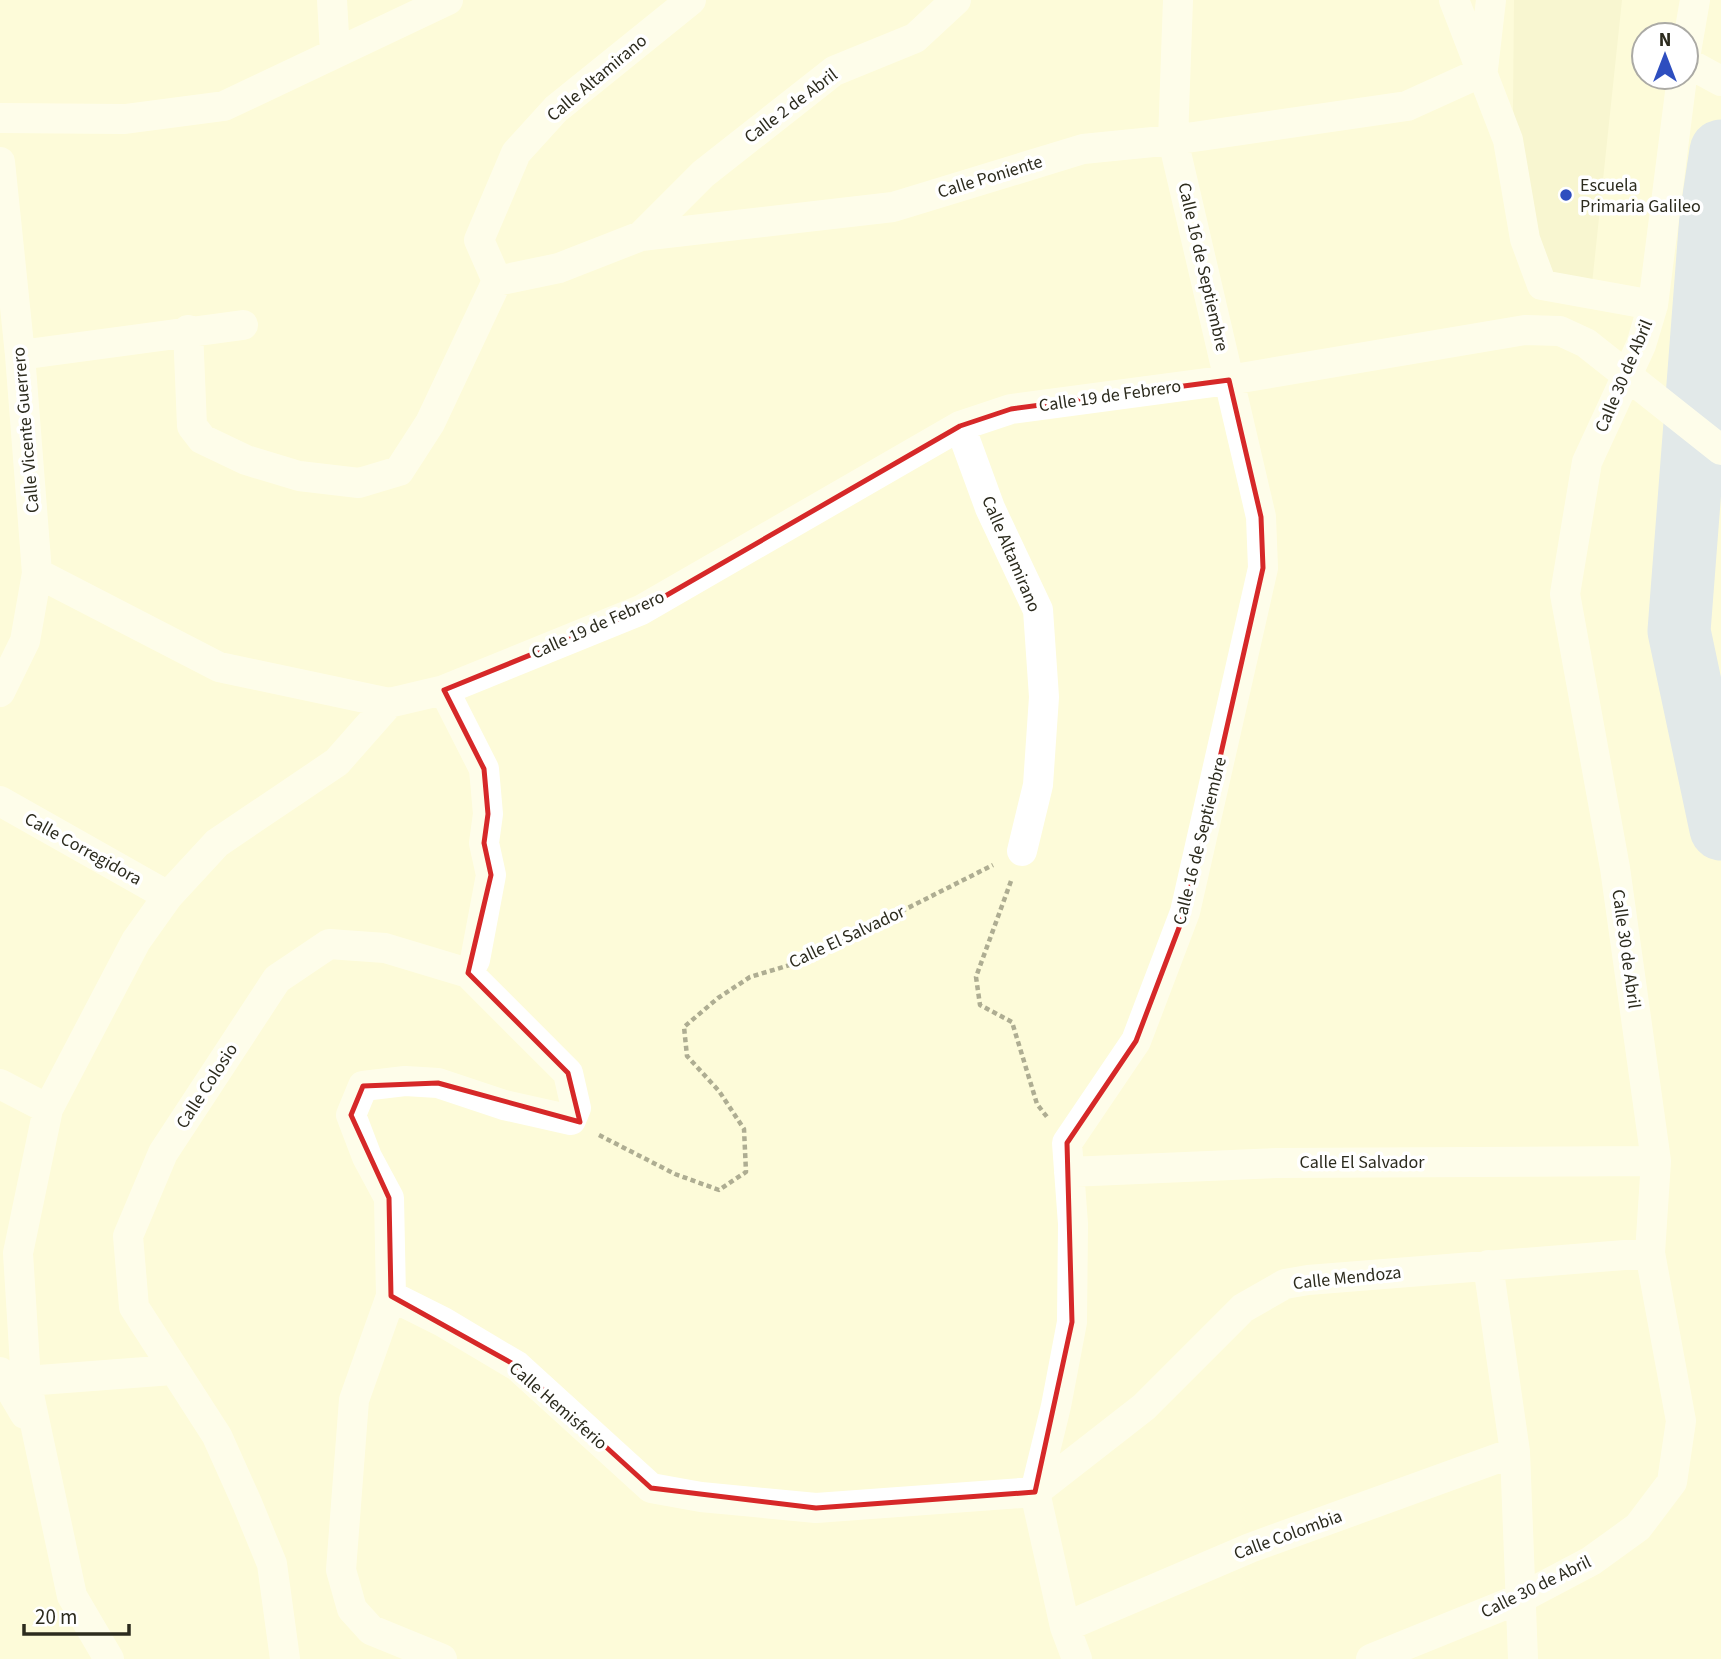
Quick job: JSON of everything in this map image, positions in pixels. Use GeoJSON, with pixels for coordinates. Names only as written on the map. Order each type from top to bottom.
{"type":"FeatureCollection","features":[{"type":"Feature","properties":{"kind":"street"},"geometry":{"type":"LineString","coordinates":[[332,0],[334,53]]}},
{"type":"Feature","properties":{"kind":"street"},"geometry":{"type":"LineString","coordinates":[[0,118],[125,119],[224,106],[448,0]]}},
{"type":"Feature","properties":{"kind":"street","name":"Calle Altamirano"},"geometry":{"type":"LineString","coordinates":[[497,281],[478,240],[516,153],[556,109],[691,0]]}},
{"type":"Feature","properties":{"kind":"street","name":"Calle 2 de Abril"},"geometry":{"type":"LineString","coordinates":[[641,236],[704,174],[834,71],[915,38],[956,0]]}},
{"type":"Feature","properties":{"kind":"street","name":"Calle 16 de Septiembre"},"geometry":{"type":"LineString","coordinates":[[1068,1158],[1136,1041],[1185,912],[1264,568],[1261,517],[1173,140],[1178,0]]}},
{"type":"Feature","properties":{"kind":"street"},"geometry":{"type":"LineString","coordinates":[[1454,0],[1508,140],[1525,239],[1542,285],[1653,304]]}},
{"type":"Feature","properties":{"kind":"street"},"geometry":{"type":"LineString","coordinates":[[1482,72],[1491,0]]}},
{"type":"Feature","properties":{"kind":"street"},"geometry":{"type":"LineString","coordinates":[[1691,21],[1695,0]]}},
{"type":"Feature","properties":{"kind":"street"},"geometry":{"type":"LineString","coordinates":[[1700,70],[1721,81]]}},
{"type":"Feature","properties":{"kind":"street","name":"Calle Poniente"},"geometry":{"type":"LineString","coordinates":[[497,281],[559,268],[641,236],[893,207],[1083,149],[1173,140],[1407,107],[1482,72]]}},
{"type":"Feature","properties":{"kind":"street","name":"Calle 30 de Abril"},"geometry":{"type":"LineString","coordinates":[[1371,1659],[1519,1599],[1591,1562],[1638,1527],[1672,1482],[1681,1421],[1650,1253],[1656,1161],[1615,868],[1565,594],[1587,462],[1641,345],[1653,304],[1680,91]]}},
{"type":"Feature","properties":{"kind":"street","name":"Calle Vicente Guerrero"},"geometry":{"type":"LineString","coordinates":[[0,162],[20,355],[37,573],[25,640],[0,692]]}},
{"type":"Feature","properties":{"kind":"street"},"geometry":{"type":"LineString","coordinates":[[188,330],[192,426],[202,439],[246,460],[299,476],[359,483],[399,471],[430,424],[497,281]]}},
{"type":"Feature","properties":{"kind":"street"},"geometry":{"type":"LineString","coordinates":[[20,355],[188,330],[243,325]]}},
{"type":"Feature","properties":{"kind":"street","name":"Calle 19 de Febrero"},"geometry":{"type":"LineString","coordinates":[[37,573],[219,667],[389,703],[444,690],[641,610],[960,426],[1011,409],[1229,380],[1525,330],[1560,331],[1586,343],[1721,450]]}},
{"type":"Feature","properties":{"kind":"street","name":"Calle Altamirano"},"geometry":{"type":"LineString","coordinates":[[960,426],[990,508],[1038,610],[1044,697],[1039,773],[1035,807],[1022,851]]}},
{"type":"Feature","properties":{"kind":"street"},"geometry":{"type":"LineString","coordinates":[[442,1659],[371,1630],[352,1609],[341,1570],[354,1400],[391,1296],[389,1198],[367,1157],[351,1115],[363,1086],[405,1080],[438,1083],[504,1105],[571,1120],[576,1108],[568,1073],[468,973],[475,960],[491,875],[484,843],[488,814],[484,769],[444,690]]}},
{"type":"Feature","properties":{"kind":"street"},"geometry":{"type":"LineString","coordinates":[[109,1659],[72,1595],[35,1430],[13,1376],[18,1253],[48,1109],[136,941],[168,896],[217,843],[337,762],[389,703]]}},
{"type":"Feature","properties":{"kind":"street","name":"Calle Corregidora"},"geometry":{"type":"LineString","coordinates":[[0,801],[168,896]]}},
{"type":"Feature","properties":{"kind":"street","name":"Calle Colosio"},"geometry":{"type":"LineString","coordinates":[[285,1659],[272,1564],[217,1436],[172,1370],[134,1307],[128,1236],[163,1153],[277,979],[329,944],[386,948],[468,973]]}},
{"type":"Feature","properties":{"kind":"street"},"geometry":{"type":"LineString","coordinates":[[0,1084],[48,1109]]}},
{"type":"Feature","properties":{"kind":"street"},"geometry":{"type":"LineString","coordinates":[[1068,1158],[1073,1224],[1072,1322],[1056,1406],[1035,1492],[1065,1627],[1077,1659]]}},
{"type":"Feature","properties":{"kind":"street","name":"Calle El Salvador"},"geometry":{"type":"LineString","coordinates":[[1068,1158],[1265,1163],[1656,1161]]}},
{"type":"Feature","properties":{"kind":"street","name":"Calle Mendoza"},"geometry":{"type":"LineString","coordinates":[[1035,1492],[1144,1407],[1243,1308],[1285,1284],[1650,1253]]}},
{"type":"Feature","properties":{"kind":"street"},"geometry":{"type":"LineString","coordinates":[[1488,1265],[1515,1452],[1523,1659]]}},
{"type":"Feature","properties":{"kind":"street","name":"Calle Hemisferio"},"geometry":{"type":"LineString","coordinates":[[391,1296],[443,1322],[517,1366],[651,1488],[701,1497],[816,1508],[1035,1492]]}},
{"type":"Feature","properties":{"kind":"street"},"geometry":{"type":"LineString","coordinates":[[13,1376],[172,1370]]}},
{"type":"Feature","properties":{"kind":"street","name":"Calle Colombia"},"geometry":{"type":"LineString","coordinates":[[1065,1627],[1250,1548],[1515,1452]]}},
{"type":"Feature","properties":{"kind":"path"},"geometry":{"type":"LineString","coordinates":[[1022,851],[976,977],[980,1005],[1012,1022],[1037,1104],[1068,1158]]}},
{"type":"Feature","properties":{"kind":"path","name":"Calle El Salvador"},"geometry":{"type":"LineString","coordinates":[[571,1120],[675,1174],[719,1190],[746,1172],[744,1129],[719,1091],[687,1056],[684,1027],[718,998],[751,977],[803,961],[1022,851]]}},
{"type":"Feature","properties":{"kind":"highlighted area"},"geometry":{"type":"Polygon","coordinates":[[[1229,380],[1261,517],[1263,568],[1185,912],[1136,1041],[1067,1143],[1072,1322],[1035,1492],[816,1508],[651,1488],[517,1366],[391,1296],[389,1198],[351,1115],[363,1086],[438,1083],[580,1122],[568,1073],[468,973],[491,875],[484,843],[488,814],[484,769],[444,690],[641,610],[960,426],[1011,409],[1229,380]]]}},
{"type":"Feature","properties":{"kind":"shaded area","name":"Escuela Primaria Galileo"},"geometry":{"type":"Polygon","coordinates":[[[1514,0],[1622,0],[1592,284],[1547,279],[1513,110],[1514,0]]]}},
{"type":"Feature","properties":{"kind":"waterway"},"geometry":{"type":"LineString","coordinates":[[1721,151],[1711,216],[1679,631],[1721,829]]}},
{"type":"Feature","properties":{"kind":"place","name":"Escuela Primaria Galileo"},"geometry":{"type":"Point","coordinates":[1566,195]}}]}
